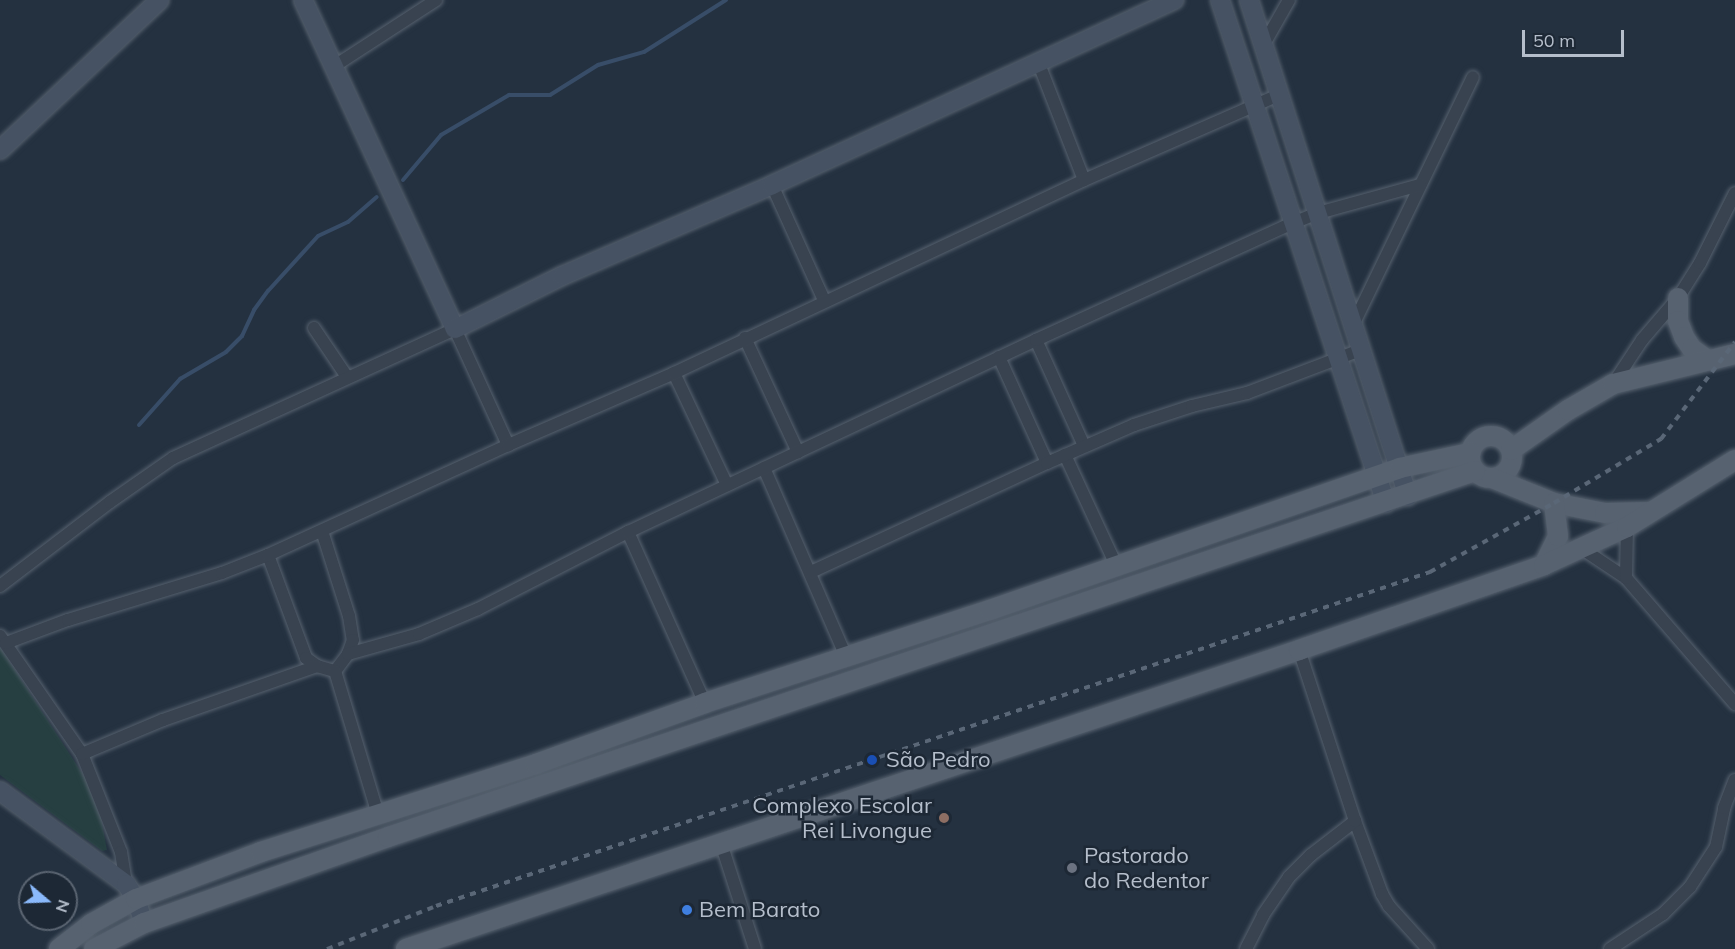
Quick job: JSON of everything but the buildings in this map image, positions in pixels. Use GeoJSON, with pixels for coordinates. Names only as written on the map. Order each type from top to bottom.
{"type":"FeatureCollection","features":[{"type":"Feature","properties":{"kind":"main road"},"geometry":{"type":"LineString","coordinates":[[1678,298],[1678,321],[1684,337],[1692,349],[1708,360]]}},
{"type":"Feature","properties":{"kind":"main road"},"geometry":{"type":"LineString","coordinates":[[59,949],[131,892],[536,764],[705,703],[990,610],[1401,468],[1508,469],[1511,450],[1568,410],[1613,384],[1735,354]]}},
{"type":"Feature","properties":{"kind":"main road"},"geometry":{"type":"LineString","coordinates":[[1479,467],[1477,441],[1489,436],[1502,439],[1511,450]]}},
{"type":"Feature","properties":{"kind":"main road"},"geometry":{"type":"LineString","coordinates":[[406,949],[1299,650],[1544,565],[1627,527],[1735,460]]}},
{"type":"Feature","properties":{"kind":"main road"},"geometry":{"type":"LineString","coordinates":[[94,949],[144,923],[274,876],[1256,544],[1408,496],[1479,467],[1554,503],[1615,513],[1654,511]]}},
{"type":"Feature","properties":{"kind":"main road"},"geometry":{"type":"LineString","coordinates":[[1544,565],[1558,536],[1554,503]]}},
{"type":"Feature","properties":{"kind":"main road"},"geometry":{"type":"LineString","coordinates":[[1248,520],[1256,544]]}},
{"type":"Feature","properties":{"kind":"main road"},"geometry":{"type":"LineString","coordinates":[[990,610],[998,633]]}},
{"type":"Feature","properties":{"kind":"main road"},"geometry":{"type":"LineString","coordinates":[[536,764],[543,786]]}},
{"type":"Feature","properties":{"kind":"main road"},"geometry":{"type":"LineString","coordinates":[[261,852],[274,876]]}},
{"type":"Feature","properties":{"kind":"street"},"geometry":{"type":"LineString","coordinates":[[0,150],[160,0]]}},
{"type":"Feature","properties":{"kind":"street"},"geometry":{"type":"LineString","coordinates":[[303,0],[508,445]]}},
{"type":"Feature","properties":{"kind":"street"},"geometry":{"type":"LineString","coordinates":[[333,67],[436,0]]}},
{"type":"Feature","properties":{"kind":"street"},"geometry":{"type":"LineString","coordinates":[[0,586],[110,502],[173,458],[347,376],[455,329],[562,276],[772,185],[1175,0]]}},
{"type":"Feature","properties":{"kind":"street"},"geometry":{"type":"LineString","coordinates":[[1220,0],[1386,503]]}},
{"type":"Feature","properties":{"kind":"street"},"geometry":{"type":"LineString","coordinates":[[1249,0],[1363,349],[1408,496]]}},
{"type":"Feature","properties":{"kind":"street"},"geometry":{"type":"LineString","coordinates":[[1264,44],[1289,0]]}},
{"type":"Feature","properties":{"kind":"street"},"geometry":{"type":"LineString","coordinates":[[1039,64],[1084,180]]}},
{"type":"Feature","properties":{"kind":"street"},"geometry":{"type":"LineString","coordinates":[[1354,323],[1473,77]]}},
{"type":"Feature","properties":{"kind":"street"},"geometry":{"type":"LineString","coordinates":[[144,923],[131,892],[121,852],[82,754],[3,640],[222,573],[268,555],[674,372],[1084,180],[1281,94]]}},
{"type":"Feature","properties":{"kind":"street"},"geometry":{"type":"LineString","coordinates":[[772,185],[824,300]]}},
{"type":"Feature","properties":{"kind":"street"},"geometry":{"type":"LineString","coordinates":[[348,654],[419,634],[478,609],[628,532],[727,485],[999,357],[1293,223],[1318,213],[1420,185]]}},
{"type":"Feature","properties":{"kind":"street"},"geometry":{"type":"LineString","coordinates":[[1613,384],[1642,340],[1678,298],[1700,263],[1735,193]]}},
{"type":"Feature","properties":{"kind":"street"},"geometry":{"type":"LineString","coordinates":[[314,328],[347,376]]}},
{"type":"Feature","properties":{"kind":"street"},"geometry":{"type":"LineString","coordinates":[[745,338],[798,452]]}},
{"type":"Feature","properties":{"kind":"street"},"geometry":{"type":"LineString","coordinates":[[1036,340],[1084,446]]}},
{"type":"Feature","properties":{"kind":"street"},"geometry":{"type":"LineString","coordinates":[[811,572],[1084,446],[1192,406],[1247,393],[1363,349]]}},
{"type":"Feature","properties":{"kind":"street"},"geometry":{"type":"LineString","coordinates":[[999,357],[1047,463]]}},
{"type":"Feature","properties":{"kind":"street"},"geometry":{"type":"LineString","coordinates":[[674,372],[727,485]]}},
{"type":"Feature","properties":{"kind":"street"},"geometry":{"type":"LineString","coordinates":[[1065,455],[1116,565]]}},
{"type":"Feature","properties":{"kind":"street"},"geometry":{"type":"LineString","coordinates":[[764,468],[846,657]]}},
{"type":"Feature","properties":{"kind":"street"},"geometry":{"type":"LineString","coordinates":[[1626,578],[1627,527]]}},
{"type":"Feature","properties":{"kind":"street"},"geometry":{"type":"LineString","coordinates":[[322,531],[349,616],[353,640],[348,654],[334,671]]}},
{"type":"Feature","properties":{"kind":"street"},"geometry":{"type":"LineString","coordinates":[[628,532],[705,703]]}},
{"type":"Feature","properties":{"kind":"street"},"geometry":{"type":"LineString","coordinates":[[1581,548],[1626,578],[1735,704]]}},
{"type":"Feature","properties":{"kind":"street"},"geometry":{"type":"LineString","coordinates":[[268,555],[306,658],[317,666],[334,671]]}},
{"type":"Feature","properties":{"kind":"street"},"geometry":{"type":"LineString","coordinates":[[1299,650],[1355,821],[1382,894],[1389,906],[1428,949]]}},
{"type":"Feature","properties":{"kind":"street"},"geometry":{"type":"LineString","coordinates":[[82,754],[163,720],[317,666]]}},
{"type":"Feature","properties":{"kind":"street"},"geometry":{"type":"LineString","coordinates":[[334,671],[378,814]]}},
{"type":"Feature","properties":{"kind":"street"},"geometry":{"type":"LineString","coordinates":[[1610,949],[1663,914],[1690,887],[1716,847],[1724,808],[1735,780]]}},
{"type":"Feature","properties":{"kind":"street"},"geometry":{"type":"LineString","coordinates":[[0,791],[131,892]]}},
{"type":"Feature","properties":{"kind":"street"},"geometry":{"type":"LineString","coordinates":[[1246,949],[1263,915],[1289,877],[1311,855],[1355,821]]}},
{"type":"Feature","properties":{"kind":"street"},"geometry":{"type":"LineString","coordinates":[[721,843],[754,949]]}},
{"type":"Feature","properties":{"kind":"green space"},"geometry":{"type":"Polygon","coordinates":[[[0,647],[86,779],[101,818],[107,850],[102,851],[0,775],[0,647]]]}},
{"type":"Feature","properties":{"kind":"waterway"},"geometry":{"type":"LineString","coordinates":[[403,180],[441,135],[509,95],[550,95],[598,65],[644,52],[726,0]]}},
{"type":"Feature","properties":{"kind":"waterway"},"geometry":{"type":"LineString","coordinates":[[139,425],[180,379],[226,352],[242,336],[254,310],[268,291],[318,236],[348,222],[377,197]]}},
{"type":"Feature","properties":{"kind":"railway"},"geometry":{"type":"LineString","coordinates":[[327,949],[436,906],[1430,572],[1554,503],[1661,439],[1735,342]]}},
{"type":"Feature","properties":{"kind":"place","name":"São Pedro"},"geometry":{"type":"Point","coordinates":[872,760]}},
{"type":"Feature","properties":{"kind":"place","name":"Complexo Escolar Rei Livongue"},"geometry":{"type":"Point","coordinates":[944,818]}},
{"type":"Feature","properties":{"kind":"place","name":"Pastorado do Redentor"},"geometry":{"type":"Point","coordinates":[1072,868]}},
{"type":"Feature","properties":{"kind":"place","name":"Bem Barato"},"geometry":{"type":"Point","coordinates":[687,910]}}]}
